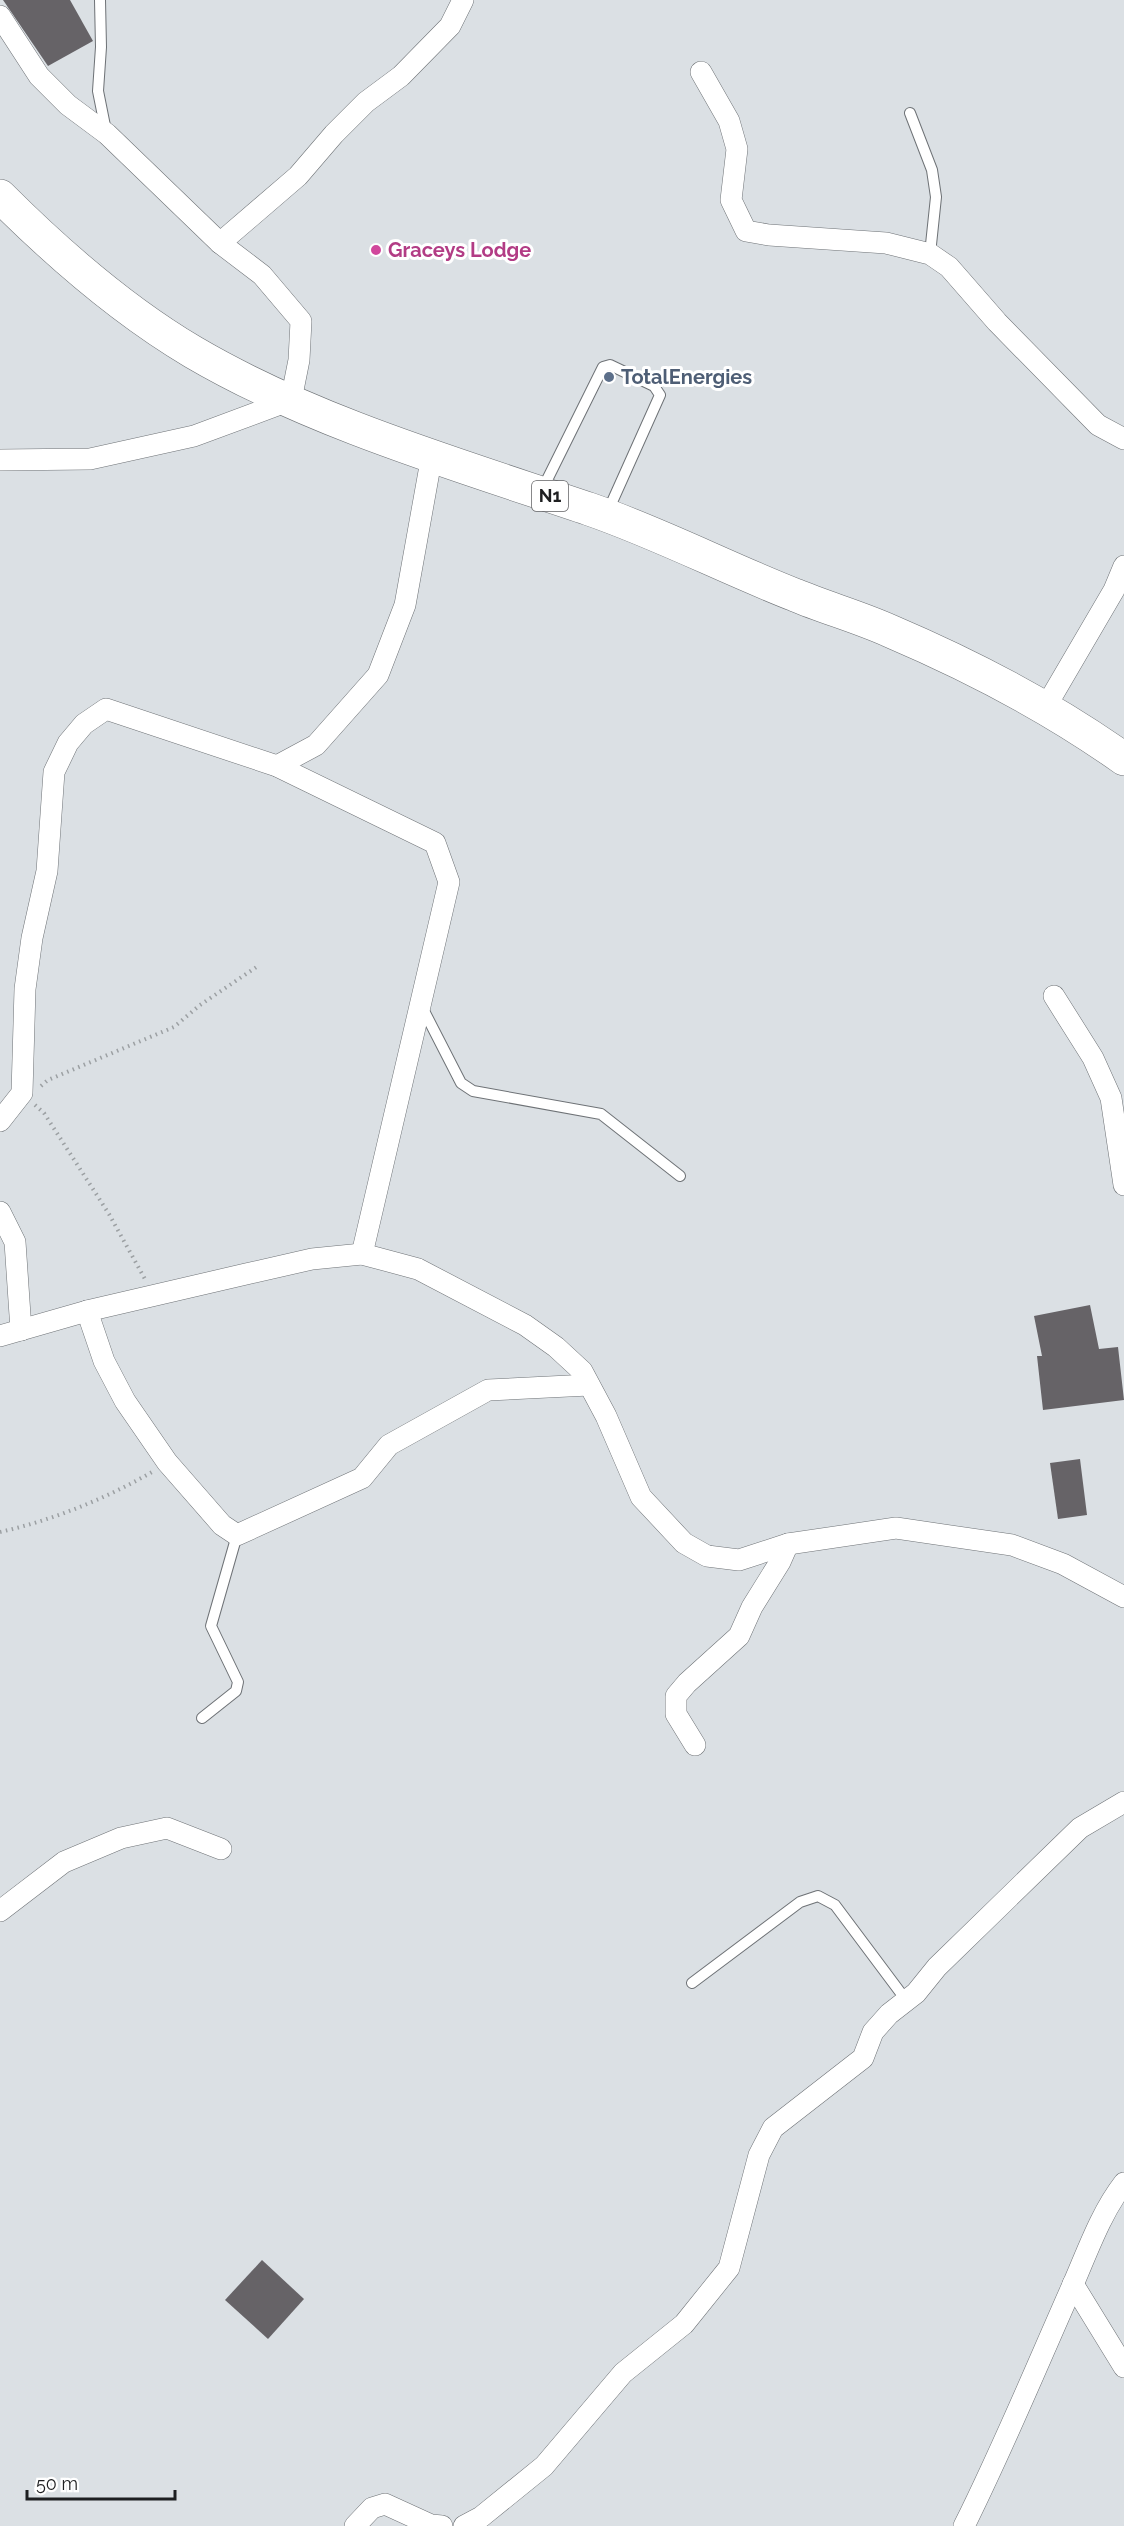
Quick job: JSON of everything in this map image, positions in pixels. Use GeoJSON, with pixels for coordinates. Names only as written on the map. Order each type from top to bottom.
{"type":"FeatureCollection","features":[{"type":"Feature","properties":{"kind":"highway","name":"N1"},"geometry":{"type":"LineString","coordinates":[[0,196],[50,244],[144,320],[238,377],[374,435],[605,516],[795,595],[889,630],[1012,688],[1124,759]]}},
{"type":"Feature","properties":{"kind":"street"},"geometry":{"type":"LineString","coordinates":[[220,243],[298,176],[333,134],[366,102],[401,76],[450,26],[463,0]]}},
{"type":"Feature","properties":{"kind":"street"},"geometry":{"type":"LineString","coordinates":[[0,16],[39,76],[68,105],[106,134],[220,243],[262,275],[301,321],[299,360],[291,400],[194,436],[90,459],[3,456]]}},
{"type":"Feature","properties":{"kind":"street"},"geometry":{"type":"LineString","coordinates":[[701,72],[729,121],[737,149],[731,200],[746,231],[770,235],[886,243],[930,254],[949,267],[1005,330],[1098,425],[1124,439]]}},
{"type":"Feature","properties":{"kind":"street"},"geometry":{"type":"LineString","coordinates":[[277,766],[316,744],[378,675],[405,605],[432,455]]}},
{"type":"Feature","properties":{"kind":"street"},"geometry":{"type":"LineString","coordinates":[[1045,708],[1114,590],[1124,566]]}},
{"type":"Feature","properties":{"kind":"street"},"geometry":{"type":"LineString","coordinates":[[0,1121],[24,1095],[25,989],[32,939],[47,871],[54,772],[68,743],[84,724],[106,709],[277,766],[435,843],[449,882],[362,1254]]}},
{"type":"Feature","properties":{"kind":"street"},"geometry":{"type":"LineString","coordinates":[[1054,996],[1093,1058],[1111,1098],[1124,1185]]}},
{"type":"Feature","properties":{"kind":"street"},"geometry":{"type":"LineString","coordinates":[[0,1212],[15,1242],[21,1329]]}},
{"type":"Feature","properties":{"kind":"street"},"geometry":{"type":"LineString","coordinates":[[0,1336],[87,1311],[312,1259],[362,1254],[418,1269],[525,1325],[556,1347],[582,1371],[641,1497],[684,1543],[707,1556],[739,1560],[788,1544],[896,1528],[1012,1545],[1063,1564],[1124,1598]]}},
{"type":"Feature","properties":{"kind":"street"},"geometry":{"type":"LineString","coordinates":[[87,1311],[104,1361],[125,1401],[168,1463],[222,1525],[237,1535],[362,1478],[389,1445],[488,1389],[589,1385]]}},
{"type":"Feature","properties":{"kind":"street"},"geometry":{"type":"LineString","coordinates":[[695,1744],[676,1714],[676,1696],[687,1683],[739,1636],[752,1607],[780,1562],[788,1544]]}},
{"type":"Feature","properties":{"kind":"street"},"geometry":{"type":"LineString","coordinates":[[464,2526],[481,2517],[544,2466],[623,2373],[684,2324],[729,2268],[759,2155],[773,2128],[863,2058],[873,2032],[889,2014],[916,1993],[937,1967],[1080,1828],[1124,1802]]}},
{"type":"Feature","properties":{"kind":"street"},"geometry":{"type":"LineString","coordinates":[[0,1911],[64,1862],[121,1838],[167,1828],[221,1849]]}},
{"type":"Feature","properties":{"kind":"street"},"geometry":{"type":"LineString","coordinates":[[964,2526],[1018,2413],[1105,2214],[1124,2183]]}},
{"type":"Feature","properties":{"kind":"street"},"geometry":{"type":"LineString","coordinates":[[1073,2284],[1124,2367]]}},
{"type":"Feature","properties":{"kind":"street"},"geometry":{"type":"LineString","coordinates":[[355,2526],[372,2508],[385,2504],[431,2524],[442,2526]]}},
{"type":"Feature","properties":{"kind":"lane"},"geometry":{"type":"LineString","coordinates":[[100,0],[101,48],[98,91],[106,134]]}},
{"type":"Feature","properties":{"kind":"lane"},"geometry":{"type":"LineString","coordinates":[[910,113],[934,179],[936,197],[930,254]]}},
{"type":"Feature","properties":{"kind":"lane"},"geometry":{"type":"LineString","coordinates":[[541,493],[603,366],[610,365],[654,386],[659,390],[660,395],[605,516]]}},
{"type":"Feature","properties":{"kind":"lane"},"geometry":{"type":"LineString","coordinates":[[421,1004],[461,1083],[473,1091],[601,1114],[680,1176]]}},
{"type":"Feature","properties":{"kind":"lane"},"geometry":{"type":"LineString","coordinates":[[202,1718],[236,1691],[238,1682],[211,1626],[237,1535]]}},
{"type":"Feature","properties":{"kind":"lane"},"geometry":{"type":"LineString","coordinates":[[692,1983],[800,1902],[818,1896],[835,1905],[906,2000]]}},
{"type":"Feature","properties":{"kind":"path"},"geometry":{"type":"LineString","coordinates":[[154,1295],[109,1214],[44,1113],[24,1095],[48,1080],[174,1027],[200,1005],[258,966]]}},
{"type":"Feature","properties":{"kind":"path"},"geometry":{"type":"LineString","coordinates":[[0,1532],[65,1513],[116,1493],[168,1463]]}},
{"type":"Feature","properties":{"kind":"building"},"geometry":{"type":"Polygon","coordinates":[[[3,0],[70,0],[93,41],[48,66],[3,0]]]}},
{"type":"Feature","properties":{"kind":"building"},"geometry":{"type":"Polygon","coordinates":[[[1090,1305],[1099,1349],[1118,1347],[1124,1400],[1043,1410],[1037,1356],[1042,1356],[1034,1316],[1090,1305]]]}},
{"type":"Feature","properties":{"kind":"building"},"geometry":{"type":"Polygon","coordinates":[[[1080,1459],[1087,1515],[1058,1519],[1050,1463],[1080,1459]]]}},
{"type":"Feature","properties":{"kind":"building"},"geometry":{"type":"Polygon","coordinates":[[[262,2260],[304,2299],[268,2339],[225,2300],[262,2260]]]}},
{"type":"Feature","properties":{"kind":"place","name":"Graceys Lodge"},"geometry":{"type":"Point","coordinates":[376,250]}},
{"type":"Feature","properties":{"kind":"place","name":"TotalEnergies"},"geometry":{"type":"Point","coordinates":[609,377]}}]}
